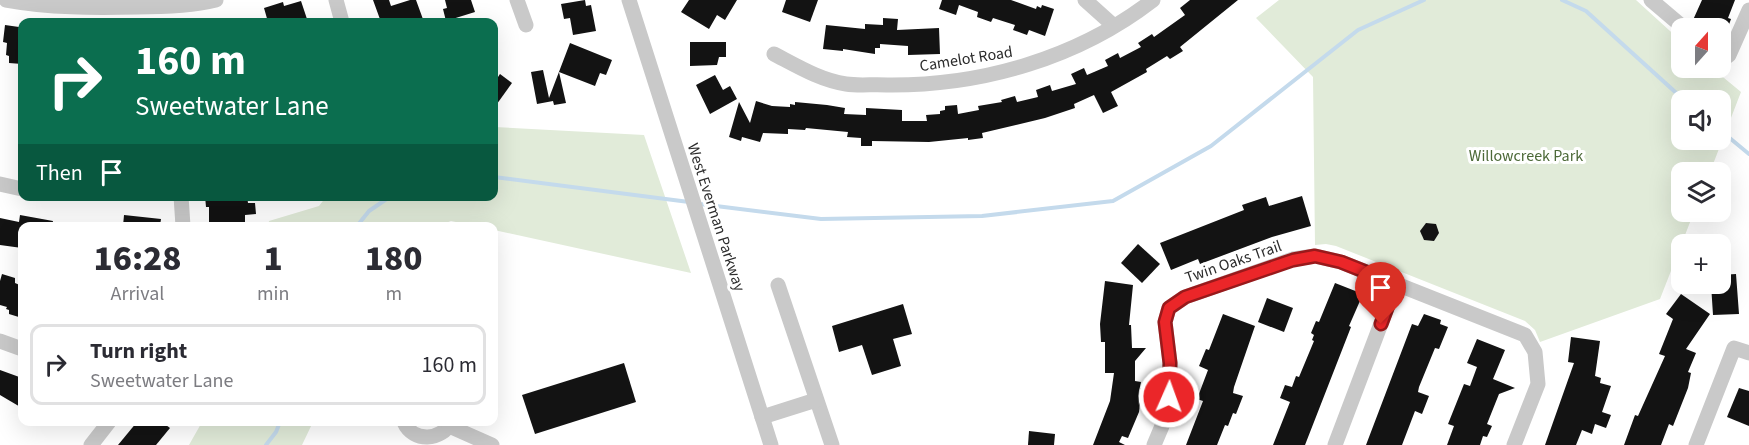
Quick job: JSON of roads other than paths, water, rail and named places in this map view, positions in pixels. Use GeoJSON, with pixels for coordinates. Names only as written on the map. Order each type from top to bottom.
{"type":"FeatureCollection","features":[{"type":"Feature","properties":{"kind":"street"},"geometry":{"type":"LineString","coordinates":[[6,0],[38,6],[75,8],[164,7],[216,0]]}},
{"type":"Feature","properties":{"kind":"street"},"geometry":{"type":"LineString","coordinates":[[336,0],[341,18]]}},
{"type":"Feature","properties":{"kind":"street"},"geometry":{"type":"LineString","coordinates":[[517,0],[526,25]]}},
{"type":"Feature","properties":{"kind":"street","name":"West Everman Parkway"},"geometry":{"type":"LineString","coordinates":[[628,0],[771,445]]}},
{"type":"Feature","properties":{"kind":"street"},"geometry":{"type":"LineString","coordinates":[[1085,0],[1114,26]]}},
{"type":"Feature","properties":{"kind":"street","name":"Camelot Road"},"geometry":{"type":"LineString","coordinates":[[774,54],[820,77],[847,84],[912,85],[958,80],[1024,66],[1056,56],[1114,26],[1153,0]]}},
{"type":"Feature","properties":{"kind":"street"},"geometry":{"type":"LineString","coordinates":[[1651,0],[1667,6],[1676,18]]}},
{"type":"Feature","properties":{"kind":"street"},"geometry":{"type":"LineString","coordinates":[[164,7],[165,18]]}},
{"type":"Feature","properties":{"kind":"street"},"geometry":{"type":"LineString","coordinates":[[1731,50],[1749,10]]}},
{"type":"Feature","properties":{"kind":"street"},"geometry":{"type":"LineString","coordinates":[[0,184],[18,188]]}},
{"type":"Feature","properties":{"kind":"street"},"geometry":{"type":"LineString","coordinates":[[181,201],[183,222]]}},
{"type":"Feature","properties":{"kind":"street","name":"Twin Oaks Trail"},"geometry":{"type":"LineString","coordinates":[[1154,445],[1162,426],[1169,397],[1170,363],[1165,322],[1169,308],[1185,297],[1293,260],[1315,256],[1341,262],[1525,335],[1535,352],[1538,384],[1514,445]]}},
{"type":"Feature","properties":{"kind":"street"},"geometry":{"type":"LineString","coordinates":[[1335,445],[1396,284]]}},
{"type":"Feature","properties":{"kind":"street"},"geometry":{"type":"LineString","coordinates":[[778,285],[832,445]]}},
{"type":"Feature","properties":{"kind":"street"},"geometry":{"type":"LineString","coordinates":[[0,341],[18,348]]}},
{"type":"Feature","properties":{"kind":"street"},"geometry":{"type":"LineString","coordinates":[[1696,445],[1734,348],[1749,353]]}},
{"type":"Feature","properties":{"kind":"street"},"geometry":{"type":"LineString","coordinates":[[762,417],[816,400]]}},
{"type":"Feature","properties":{"kind":"street"},"geometry":{"type":"LineString","coordinates":[[91,445],[107,426]]}},
{"type":"Feature","properties":{"kind":"street"},"geometry":{"type":"LineString","coordinates":[[406,426],[415,435],[424,437],[437,436],[448,426]]}},
{"type":"Feature","properties":{"kind":"street"},"geometry":{"type":"LineString","coordinates":[[454,426],[492,445]]}},
{"type":"Feature","properties":{"kind":"waterway"},"geometry":{"type":"LineString","coordinates":[[700,204],[821,219],[982,216],[1113,201],[1211,146],[1358,30],[1424,0]]}},
{"type":"Feature","properties":{"kind":"waterway"},"geometry":{"type":"LineString","coordinates":[[1562,0],[1586,11],[1673,90]]}},
{"type":"Feature","properties":{"kind":"waterway"},"geometry":{"type":"LineString","coordinates":[[1731,139],[1749,154]]}},
{"type":"Feature","properties":{"kind":"waterway"},"geometry":{"type":"LineString","coordinates":[[498,178],[689,202]]}},
{"type":"Feature","properties":{"kind":"waterway"},"geometry":{"type":"LineString","coordinates":[[360,222],[369,211],[384,201]]}},
{"type":"Feature","properties":{"kind":"waterway"},"geometry":{"type":"LineString","coordinates":[[266,445],[278,426]]}},
{"type":"Feature","properties":{"kind":"park label","name":"Willowcreek Park"},"geometry":{"type":"Point","coordinates":[1526,155]}}]}
